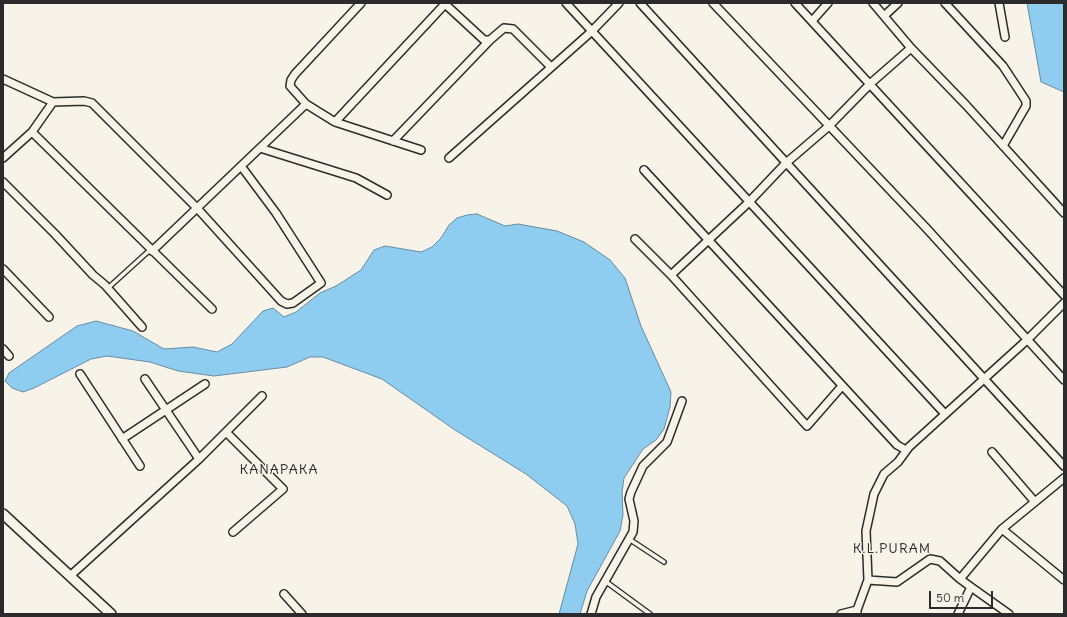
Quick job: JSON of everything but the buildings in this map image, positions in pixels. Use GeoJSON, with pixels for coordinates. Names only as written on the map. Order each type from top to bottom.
{"type":"FeatureCollection","features":[{"type":"Feature","properties":{"kind":"street"},"geometry":{"type":"LineString","coordinates":[[361,3],[295,74],[291,80],[290,86],[306,104],[335,122],[420,150]]}},
{"type":"Feature","properties":{"kind":"street"},"geometry":{"type":"LineString","coordinates":[[335,122],[444,3],[482,39],[490,40]]}},
{"type":"Feature","properties":{"kind":"street"},"geometry":{"type":"LineString","coordinates":[[566,3],[748,203],[945,414]]}},
{"type":"Feature","properties":{"kind":"street"},"geometry":{"type":"LineString","coordinates":[[449,158],[591,32],[619,3]]}},
{"type":"Feature","properties":{"kind":"street"},"geometry":{"type":"LineString","coordinates":[[640,3],[1064,466]]}},
{"type":"Feature","properties":{"kind":"street"},"geometry":{"type":"LineString","coordinates":[[713,3],[928,230],[1064,380]]}},
{"type":"Feature","properties":{"kind":"street"},"geometry":{"type":"LineString","coordinates":[[795,3],[871,83],[1064,295]]}},
{"type":"Feature","properties":{"kind":"street"},"geometry":{"type":"LineString","coordinates":[[812,20],[828,3]]}},
{"type":"Feature","properties":{"kind":"street"},"geometry":{"type":"LineString","coordinates":[[873,3],[911,48],[1064,213]]}},
{"type":"Feature","properties":{"kind":"street"},"geometry":{"type":"LineString","coordinates":[[884,16],[898,3]]}},
{"type":"Feature","properties":{"kind":"street"},"geometry":{"type":"LineString","coordinates":[[945,3],[1003,66],[1026,101],[1026,106],[1003,146]]}},
{"type":"Feature","properties":{"kind":"street"},"geometry":{"type":"LineString","coordinates":[[999,3],[1006,37]]}},
{"type":"Feature","properties":{"kind":"street"},"geometry":{"type":"LineString","coordinates":[[393,141],[490,40],[504,28],[513,28],[551,67]]}},
{"type":"Feature","properties":{"kind":"street"},"geometry":{"type":"LineString","coordinates":[[671,275],[748,203],[786,163],[828,126],[871,83],[911,48]]}},
{"type":"Feature","properties":{"kind":"street"},"geometry":{"type":"LineString","coordinates":[[3,79],[53,102],[84,101],[92,103],[197,208],[284,303],[293,303],[322,283],[276,213],[244,170]]}},
{"type":"Feature","properties":{"kind":"street"},"geometry":{"type":"LineString","coordinates":[[3,158],[32,132],[53,102]]}},
{"type":"Feature","properties":{"kind":"street"},"geometry":{"type":"LineString","coordinates":[[152,250],[306,104]]}},
{"type":"Feature","properties":{"kind":"street"},"geometry":{"type":"LineString","coordinates":[[32,132],[120,216],[212,309]]}},
{"type":"Feature","properties":{"kind":"street"},"geometry":{"type":"LineString","coordinates":[[260,148],[356,178],[387,195]]}},
{"type":"Feature","properties":{"kind":"street"},"geometry":{"type":"LineString","coordinates":[[644,170],[897,445],[906,450]]}},
{"type":"Feature","properties":{"kind":"street"},"geometry":{"type":"LineString","coordinates":[[3,182],[55,234],[93,275],[108,288],[142,326]]}},
{"type":"Feature","properties":{"kind":"street"},"geometry":{"type":"LineString","coordinates":[[635,239],[671,275],[807,426],[842,386]]}},
{"type":"Feature","properties":{"kind":"street"},"geometry":{"type":"LineString","coordinates":[[3,268],[50,317]]}},
{"type":"Feature","properties":{"kind":"street"},"geometry":{"type":"LineString","coordinates":[[841,614],[857,612],[868,580],[866,531],[874,494],[884,474],[898,462],[906,450],[1027,340],[1064,302]]}},
{"type":"Feature","properties":{"kind":"street"},"geometry":{"type":"LineString","coordinates":[[3,349],[9,356]]}},
{"type":"Feature","properties":{"kind":"street"},"geometry":{"type":"LineString","coordinates":[[80,374],[140,466]]}},
{"type":"Feature","properties":{"kind":"street"},"geometry":{"type":"LineString","coordinates":[[145,379],[199,459]]}},
{"type":"Feature","properties":{"kind":"street"},"geometry":{"type":"LineString","coordinates":[[122,439],[205,384]]}},
{"type":"Feature","properties":{"kind":"street"},"geometry":{"type":"LineString","coordinates":[[70,576],[199,459],[262,396]]}},
{"type":"Feature","properties":{"kind":"street"},"geometry":{"type":"LineString","coordinates":[[591,614],[596,597],[629,539],[634,524],[629,499],[631,492],[643,466],[667,442],[682,401]]}},
{"type":"Feature","properties":{"kind":"street"},"geometry":{"type":"LineString","coordinates":[[226,432],[283,489],[233,532]]}},
{"type":"Feature","properties":{"kind":"street"},"geometry":{"type":"LineString","coordinates":[[992,452],[1035,502]]}},
{"type":"Feature","properties":{"kind":"street"},"geometry":{"type":"LineString","coordinates":[[960,579],[1002,529],[1064,478]]}},
{"type":"Feature","properties":{"kind":"street"},"geometry":{"type":"LineString","coordinates":[[3,514],[111,614]]}},
{"type":"Feature","properties":{"kind":"street"},"geometry":{"type":"LineString","coordinates":[[1002,529],[1064,580]]}},
{"type":"Feature","properties":{"kind":"street"},"geometry":{"type":"LineString","coordinates":[[868,580],[897,582],[930,559],[940,561],[960,579],[1009,614]]}},
{"type":"Feature","properties":{"kind":"street"},"geometry":{"type":"LineString","coordinates":[[958,614],[971,587]]}},
{"type":"Feature","properties":{"kind":"street"},"geometry":{"type":"LineString","coordinates":[[284,594],[302,614]]}},
{"type":"Feature","properties":{"kind":"lane"},"geometry":{"type":"LineString","coordinates":[[108,288],[152,250]]}},
{"type":"Feature","properties":{"kind":"lane"},"geometry":{"type":"LineString","coordinates":[[629,539],[664,562]]}},
{"type":"Feature","properties":{"kind":"lane"},"geometry":{"type":"LineString","coordinates":[[605,582],[650,614]]}},
{"type":"Feature","properties":{"kind":"water"},"geometry":{"type":"Polygon","coordinates":[[[1027,3],[1064,3],[1064,92],[1041,82],[1027,3]]]}},
{"type":"Feature","properties":{"kind":"water"},"geometry":{"type":"Polygon","coordinates":[[[477,214],[505,226],[518,224],[557,231],[584,242],[610,260],[625,278],[641,326],[671,392],[670,407],[664,429],[656,440],[643,449],[624,478],[622,492],[623,515],[620,531],[587,591],[580,614],[559,614],[578,544],[575,524],[567,506],[526,474],[455,430],[382,379],[323,357],[310,357],[287,367],[214,376],[178,371],[150,362],[107,356],[91,359],[34,388],[23,392],[12,388],[5,381],[9,373],[77,326],[96,321],[133,331],[164,349],[193,347],[217,352],[232,344],[263,311],[273,308],[284,317],[296,312],[320,293],[336,286],[361,270],[374,250],[385,246],[421,252],[432,247],[441,238],[449,225],[457,218],[477,214]]]}},
{"type":"Feature","properties":{"kind":"district","name":"KANAPAKA"},"geometry":{"type":"Point","coordinates":[279,470]}},
{"type":"Feature","properties":{"kind":"district","name":"K.L.PURAM"},"geometry":{"type":"Point","coordinates":[892,549]}}]}
